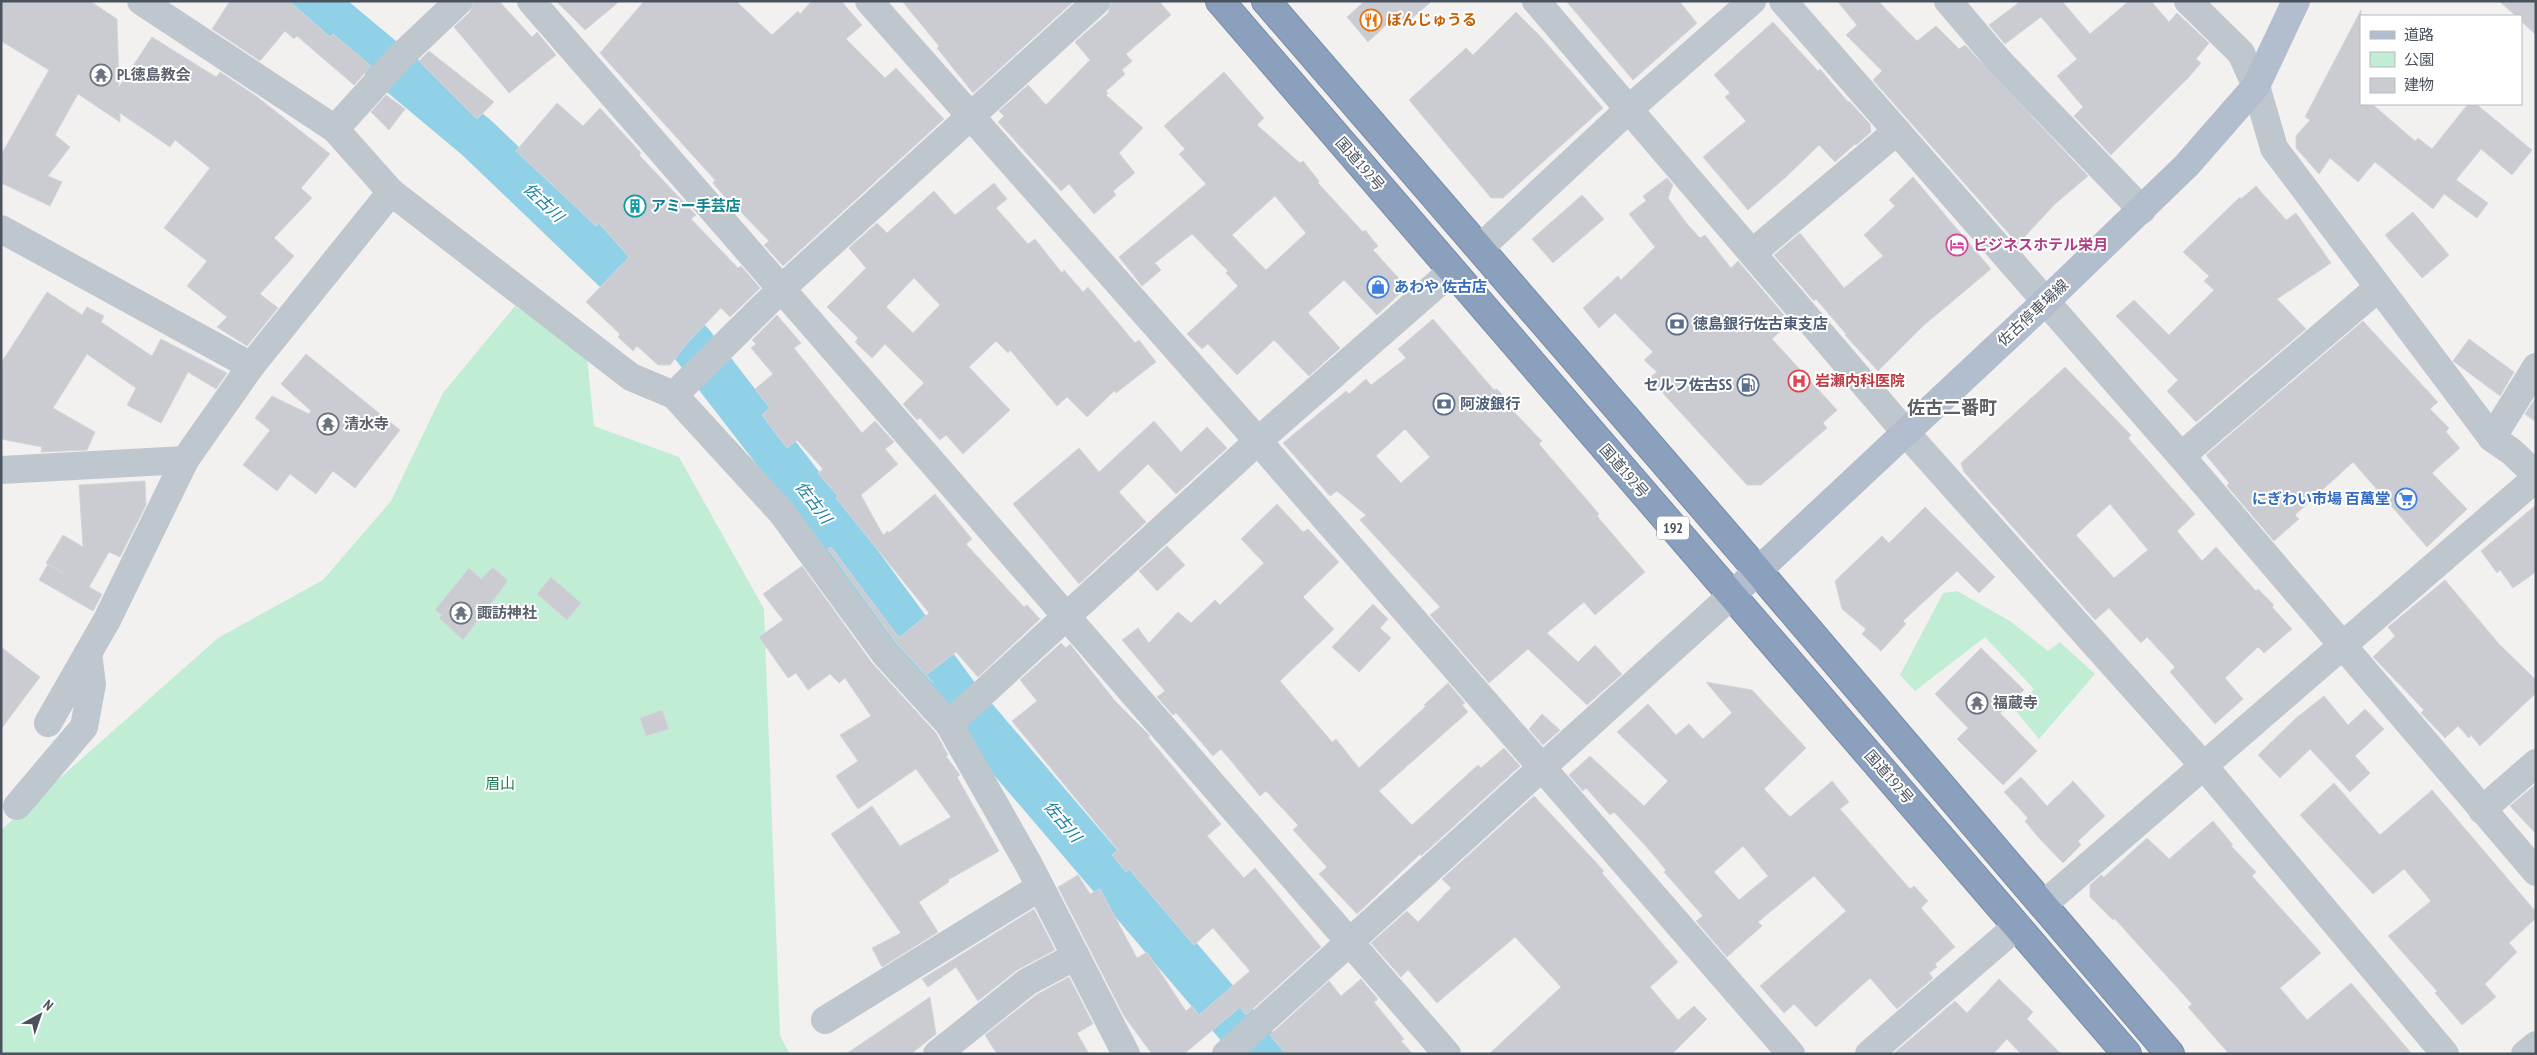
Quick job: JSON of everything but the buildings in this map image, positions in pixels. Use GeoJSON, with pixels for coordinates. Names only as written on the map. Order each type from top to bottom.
{"type":"FeatureCollection","features":[{"type":"Feature","properties":{"kind":"highway","name":"国道192号"},"geometry":{"type":"LineString","coordinates":[[1220,1],[2127,1054]]}},
{"type":"Feature","properties":{"kind":"highway","name":"192"},"geometry":{"type":"LineString","coordinates":[[1266,1],[2044,904],[2170,1054]]}},
{"type":"Feature","properties":{"kind":"main road","name":"佐古停車場線"},"geometry":{"type":"LineString","coordinates":[[1732,595],[2045,302],[2187,165],[2256,86],[2296,1]]}},
{"type":"Feature","properties":{"kind":"street"},"geometry":{"type":"LineString","coordinates":[[141,1],[335,129],[391,192],[631,377],[684,385],[782,513],[885,654],[956,718],[1126,1054]]}},
{"type":"Feature","properties":{"kind":"street"},"geometry":{"type":"LineString","coordinates":[[335,129],[394,64],[459,1]]}},
{"type":"Feature","properties":{"kind":"street"},"geometry":{"type":"LineString","coordinates":[[531,1],[1447,1054]]}},
{"type":"Feature","properties":{"kind":"street"},"geometry":{"type":"LineString","coordinates":[[869,1],[1258,441],[1791,1054]]}},
{"type":"Feature","properties":{"kind":"street"},"geometry":{"type":"LineString","coordinates":[[684,385],[781,289],[1097,1]]}},
{"type":"Feature","properties":{"kind":"street"},"geometry":{"type":"LineString","coordinates":[[1536,1],[1906,433],[2203,766],[2444,1054]]}},
{"type":"Feature","properties":{"kind":"street"},"geometry":{"type":"LineString","coordinates":[[1480,248],[1628,110],[1752,1]]}},
{"type":"Feature","properties":{"kind":"street"},"geometry":{"type":"LineString","coordinates":[[1783,1],[2181,456],[2536,872]]}},
{"type":"Feature","properties":{"kind":"street"},"geometry":{"type":"LineString","coordinates":[[1948,1],[1999,61],[2142,210]]}},
{"type":"Feature","properties":{"kind":"street"},"geometry":{"type":"LineString","coordinates":[[2044,904],[2536,477],[2512,452],[2492,438],[2274,148],[2256,86],[2240,53],[2188,1]]}},
{"type":"Feature","properties":{"kind":"street"},"geometry":{"type":"LineString","coordinates":[[1752,253],[1897,131]]}},
{"type":"Feature","properties":{"kind":"street"},"geometry":{"type":"LineString","coordinates":[[48,723],[110,614],[185,460],[251,366],[391,192]]}},
{"type":"Feature","properties":{"kind":"street"},"geometry":{"type":"LineString","coordinates":[[1,228],[251,366]]}},
{"type":"Feature","properties":{"kind":"street"},"geometry":{"type":"LineString","coordinates":[[956,718],[1258,441],[1452,271]]}},
{"type":"Feature","properties":{"kind":"street"},"geometry":{"type":"LineString","coordinates":[[2181,456],[2378,288]]}},
{"type":"Feature","properties":{"kind":"street"},"geometry":{"type":"LineString","coordinates":[[2492,438],[2536,367]]}},
{"type":"Feature","properties":{"kind":"street"},"geometry":{"type":"LineString","coordinates":[[1,470],[185,460]]}},
{"type":"Feature","properties":{"kind":"street"},"geometry":{"type":"LineString","coordinates":[[1230,1050],[1732,595]]}},
{"type":"Feature","properties":{"kind":"street"},"geometry":{"type":"LineString","coordinates":[[17,806],[84,727],[92,684],[88,653]]}},
{"type":"Feature","properties":{"kind":"street"},"geometry":{"type":"LineString","coordinates":[[2482,810],[2536,763]]}},
{"type":"Feature","properties":{"kind":"street"},"geometry":{"type":"LineString","coordinates":[[824,1020],[1040,886]]}},
{"type":"Feature","properties":{"kind":"street"},"geometry":{"type":"LineString","coordinates":[[1869,1054],[2017,926]]}},
{"type":"Feature","properties":{"kind":"street"},"geometry":{"type":"LineString","coordinates":[[937,1054],[1026,982],[1076,956]]}},
{"type":"Feature","properties":{"kind":"street"},"geometry":{"type":"LineString","coordinates":[[2525,1054],[2536,1045]]}},
{"type":"Feature","properties":{"kind":"green space","name":"眉山"},"geometry":{"type":"Polygon","coordinates":[[[515,306],[587,356],[594,426],[679,457],[764,609],[780,1036],[790,1054],[1,1054],[1,830],[218,638],[323,580],[391,501],[443,393],[515,306]]]}},
{"type":"Feature","properties":{"kind":"green space"},"geometry":{"type":"Polygon","coordinates":[[[1957,591],[2010,621],[2048,651],[2060,642],[2095,674],[2039,739],[2015,710],[2034,689],[1985,637],[1915,691],[1900,675],[1943,593],[1957,591]]]}},
{"type":"Feature","properties":{"kind":"waterway","name":"佐古川"},"geometry":{"type":"LineString","coordinates":[[313,1],[477,138],[691,343],[818,507],[962,703],[1262,1054]]}},
{"type":"Feature","properties":{"kind":"place","name":"ぼんじゅうる"},"geometry":{"type":"Point","coordinates":[1371,20]}},
{"type":"Feature","properties":{"kind":"place","name":"PL徳島教会"},"geometry":{"type":"Point","coordinates":[101,75]}},
{"type":"Feature","properties":{"kind":"place","name":"アミー手芸店"},"geometry":{"type":"Point","coordinates":[635,206]}},
{"type":"Feature","properties":{"kind":"place","name":"ビジネスホテル栄月"},"geometry":{"type":"Point","coordinates":[1957,245]}},
{"type":"Feature","properties":{"kind":"place","name":"あわや 佐古店"},"geometry":{"type":"Point","coordinates":[1378,287]}},
{"type":"Feature","properties":{"kind":"place","name":"徳島銀行佐古東支店"},"geometry":{"type":"Point","coordinates":[1677,324]}},
{"type":"Feature","properties":{"kind":"place","name":"岩瀬内科医院"},"geometry":{"type":"Point","coordinates":[1799,381]}},
{"type":"Feature","properties":{"kind":"place","name":"セルフ佐古SS"},"geometry":{"type":"Point","coordinates":[1748,385]}},
{"type":"Feature","properties":{"kind":"place","name":"阿波銀行"},"geometry":{"type":"Point","coordinates":[1444,404]}},
{"type":"Feature","properties":{"kind":"place","name":"清水寺"},"geometry":{"type":"Point","coordinates":[328,424]}},
{"type":"Feature","properties":{"kind":"place","name":"にぎわい市場 百萬堂"},"geometry":{"type":"Point","coordinates":[2406,499]}},
{"type":"Feature","properties":{"kind":"place","name":"諏訪神社"},"geometry":{"type":"Point","coordinates":[461,613]}},
{"type":"Feature","properties":{"kind":"place","name":"福蔵寺"},"geometry":{"type":"Point","coordinates":[1977,703]}},
{"type":"Feature","properties":{"kind":"district","name":"佐古二番町"},"geometry":{"type":"Point","coordinates":[1952,408]}}]}
